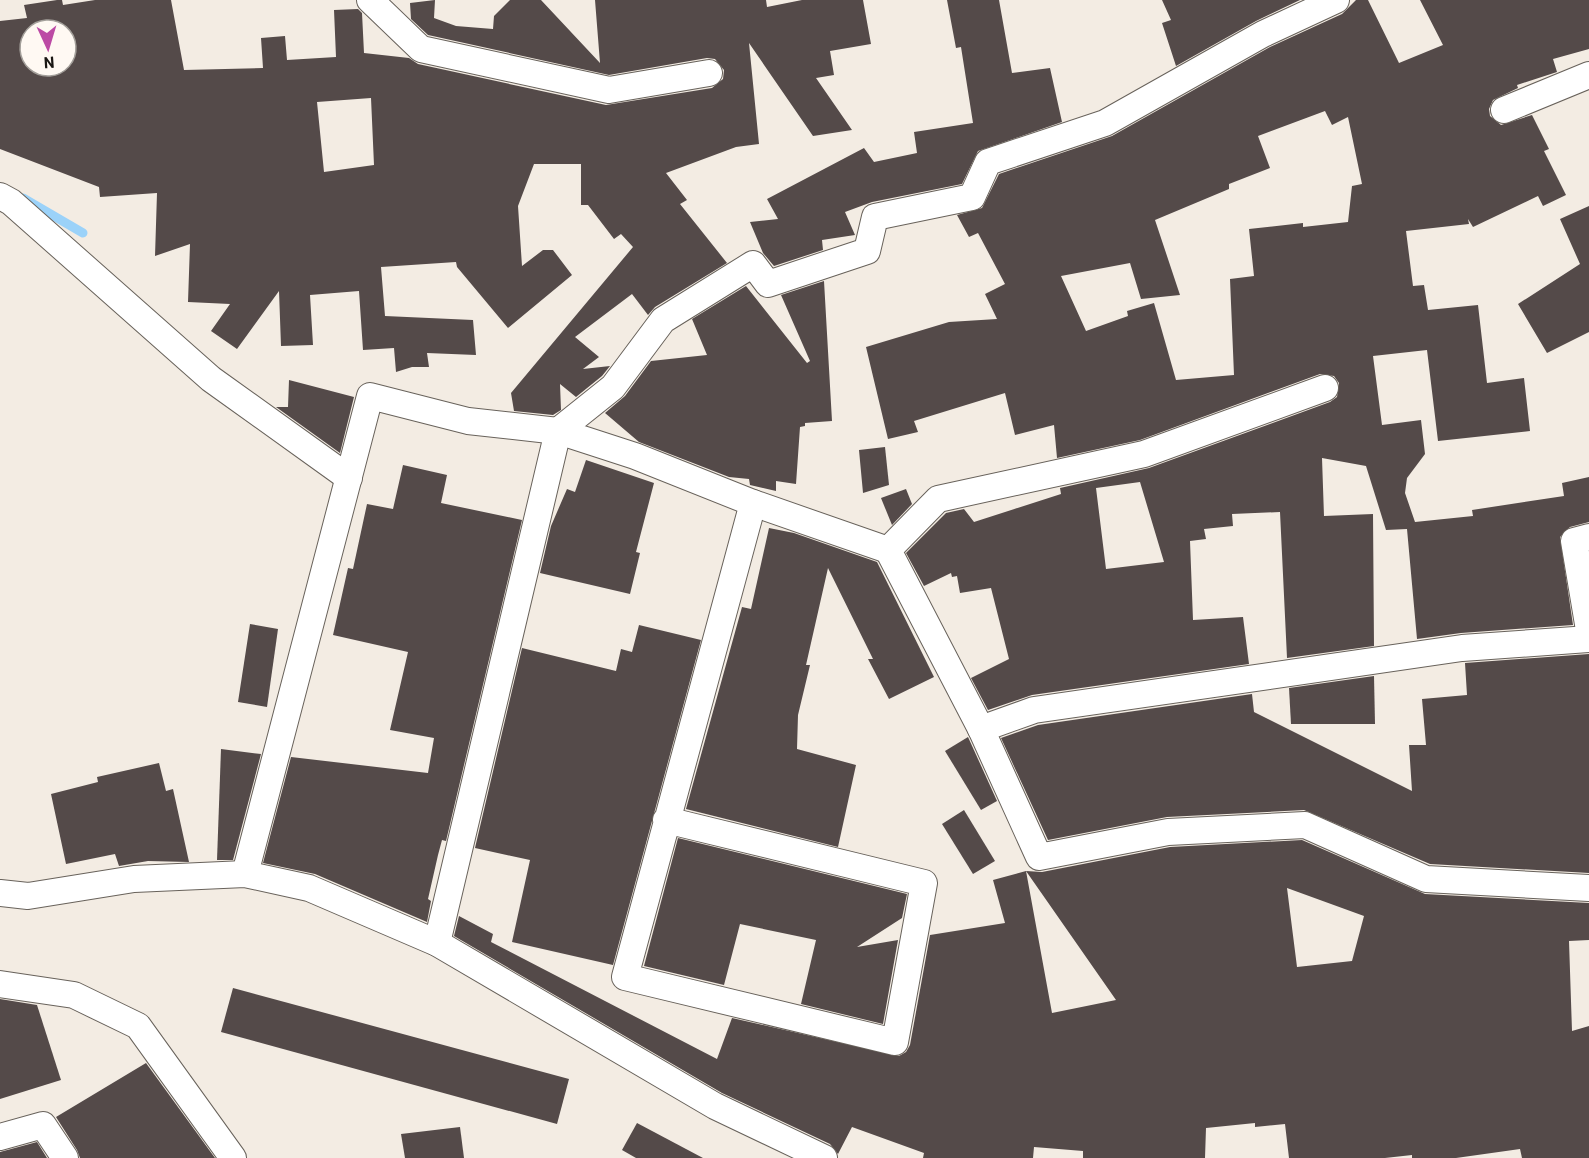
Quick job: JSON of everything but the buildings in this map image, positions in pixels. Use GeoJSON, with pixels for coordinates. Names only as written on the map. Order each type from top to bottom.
{"type":"FeatureCollection","features":[{"type":"Feature","properties":{"kind":"street"},"geometry":{"type":"LineString","coordinates":[[370,0],[421,49],[609,90],[709,73]]}},
{"type":"Feature","properties":{"kind":"street"},"geometry":{"type":"LineString","coordinates":[[437,943],[558,431],[613,387],[663,320],[753,264],[768,284],[867,251],[875,217],[972,197],[988,162],[1105,123],[1263,34],[1336,0]]}},
{"type":"Feature","properties":{"kind":"street"},"geometry":{"type":"LineString","coordinates":[[1504,110],[1589,75]]}},
{"type":"Feature","properties":{"kind":"street"},"geometry":{"type":"LineString","coordinates":[[0,196],[11,202],[211,379],[349,478]]}},
{"type":"Feature","properties":{"kind":"street"},"geometry":{"type":"LineString","coordinates":[[888,550],[938,499],[1144,454],[1325,388]]}},
{"type":"Feature","properties":{"kind":"street"},"geometry":{"type":"LineString","coordinates":[[245,874],[370,396],[468,421],[558,431],[635,456],[753,503],[888,550],[981,729],[1039,857],[1168,832],[1305,825],[1426,879],[1589,888]]}},
{"type":"Feature","properties":{"kind":"street"},"geometry":{"type":"LineString","coordinates":[[666,820],[924,883],[895,1042],[625,976],[666,820],[753,503]]}},
{"type":"Feature","properties":{"kind":"street"},"geometry":{"type":"LineString","coordinates":[[1589,537],[1574,541],[1589,630]]}},
{"type":"Feature","properties":{"kind":"street"},"geometry":{"type":"LineString","coordinates":[[981,729],[1034,710],[1462,648],[1589,639]]}},
{"type":"Feature","properties":{"kind":"street"},"geometry":{"type":"LineString","coordinates":[[0,893],[28,896],[134,879],[245,874],[309,888],[437,943],[716,1106],[824,1158]]}},
{"type":"Feature","properties":{"kind":"street"},"geometry":{"type":"LineString","coordinates":[[0,984],[74,995],[138,1026],[233,1158]]}},
{"type":"Feature","properties":{"kind":"street"},"geometry":{"type":"LineString","coordinates":[[0,1137],[43,1125],[64,1158]]}},
{"type":"Feature","properties":{"kind":"waterway"},"geometry":{"type":"LineString","coordinates":[[23,198],[83,233]]}}]}
